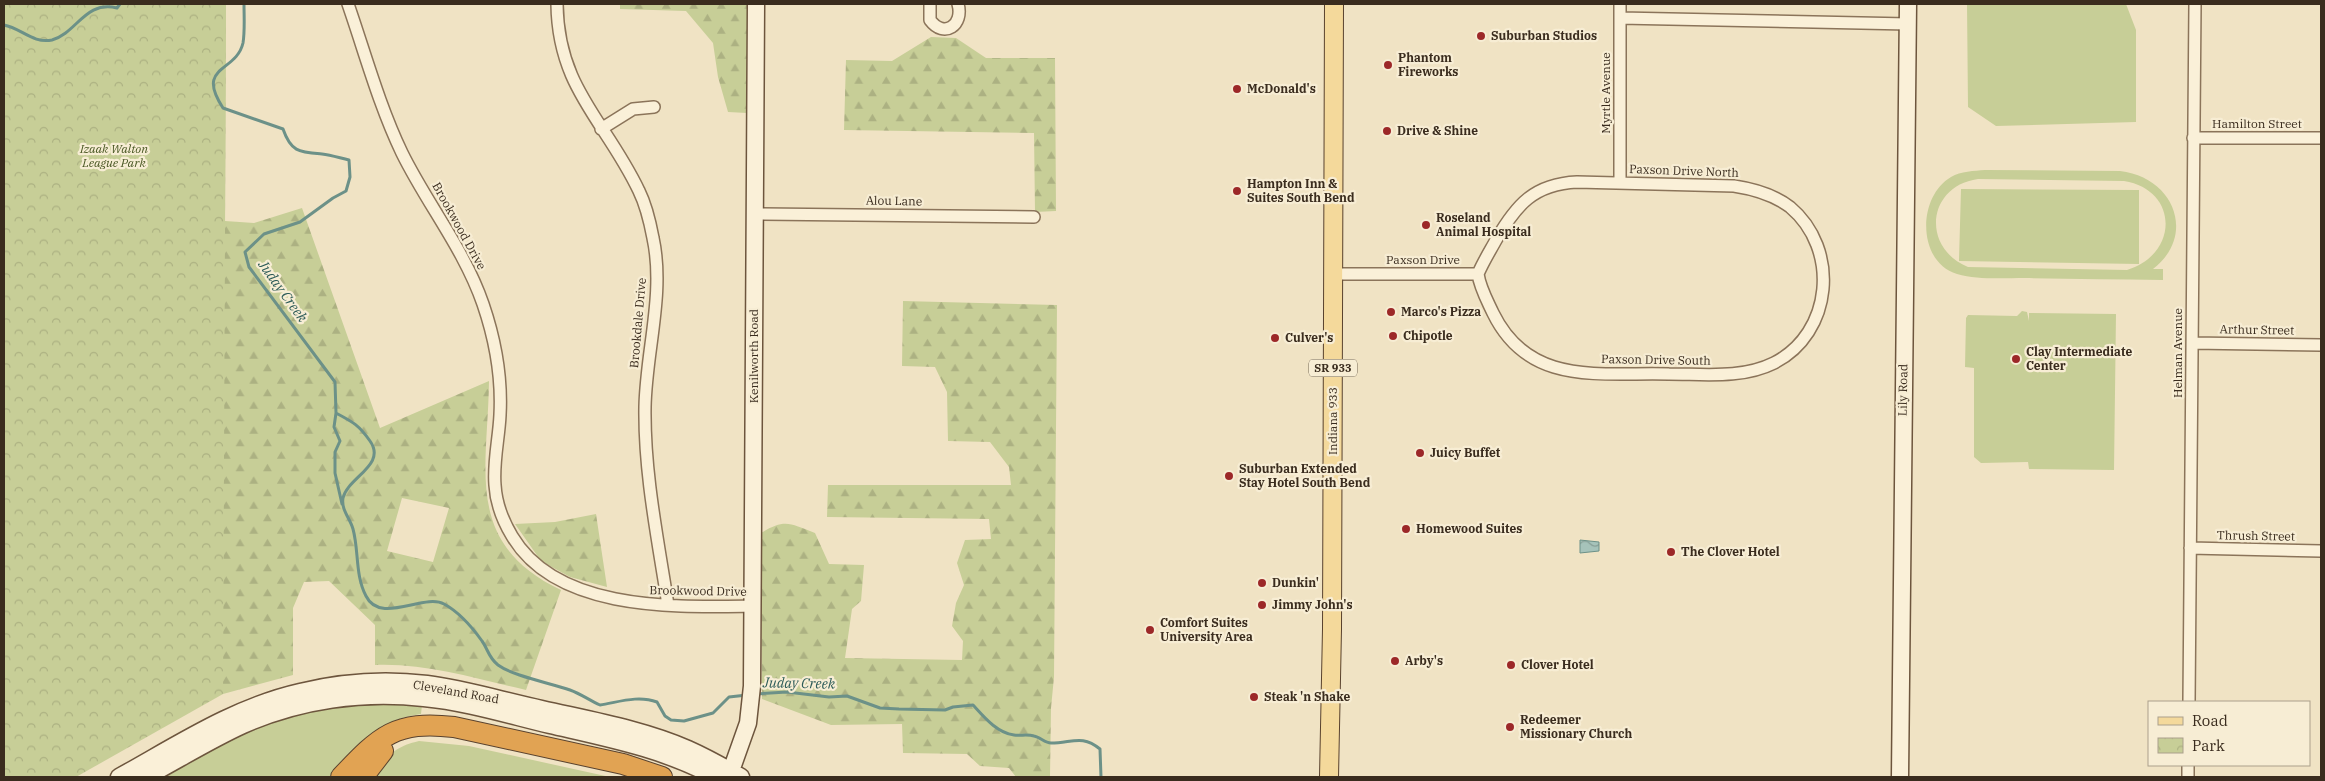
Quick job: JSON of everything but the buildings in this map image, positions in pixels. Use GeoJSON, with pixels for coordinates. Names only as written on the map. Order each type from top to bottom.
{"type":"FeatureCollection","features":[{"type":"Feature","properties":{"kind":"highway"},"geometry":{"type":"LineString","coordinates":[[341,777],[368,749],[394,731],[413,725],[430,724],[454,726],[623,764],[662,777]]}},
{"type":"Feature","properties":{"kind":"highway"},"geometry":{"type":"LineString","coordinates":[[364,777],[380,754],[391,746],[404,740],[431,735],[510,749],[630,777]]}},
{"type":"Feature","properties":{"kind":"main road","name":"Indiana 933"},"geometry":{"type":"LineString","coordinates":[[1329,777],[1332,629],[1334,4]]}},
{"type":"Feature","properties":{"kind":"street","name":"Brookwood Drive"},"geometry":{"type":"LineString","coordinates":[[348,4],[394,134],[428,200],[465,262],[489,322],[498,370],[500,413],[494,486],[505,525],[515,542],[538,568],[560,581],[601,595],[639,603],[668,606],[753,606]]}},
{"type":"Feature","properties":{"kind":"street","name":"Brookdale Drive"},"geometry":{"type":"LineString","coordinates":[[557,4],[559,35],[569,71],[578,92],[640,192],[654,239],[656,288],[645,387],[646,448],[668,606]]}},
{"type":"Feature","properties":{"kind":"street","name":"Kenilworth Road"},"geometry":{"type":"LineString","coordinates":[[736,774],[751,708],[752,686],[756,4]]}},
{"type":"Feature","properties":{"kind":"street"},"geometry":{"type":"LineString","coordinates":[[930,4],[930,20],[940,28],[948,29],[955,25],[959,19],[958,4]]}},
{"type":"Feature","properties":{"kind":"street","name":"Myrtle Avenue"},"geometry":{"type":"LineString","coordinates":[[1620,4],[1620,183]]}},
{"type":"Feature","properties":{"kind":"street","name":"Lily Road"},"geometry":{"type":"LineString","coordinates":[[1900,777],[1908,4]]}},
{"type":"Feature","properties":{"kind":"street","name":"Helman Avenue"},"geometry":{"type":"LineString","coordinates":[[2189,701],[2195,4]]}},
{"type":"Feature","properties":{"kind":"street"},"geometry":{"type":"LineString","coordinates":[[1620,18],[1908,24]]}},
{"type":"Feature","properties":{"kind":"street"},"geometry":{"type":"LineString","coordinates":[[602,129],[633,109],[654,108]]}},
{"type":"Feature","properties":{"kind":"street","name":"Hamilton Street"},"geometry":{"type":"LineString","coordinates":[[2193,138],[2321,138]]}},
{"type":"Feature","properties":{"kind":"street","name":"Paxson Drive North"},"geometry":{"type":"LineString","coordinates":[[1478,274],[1508,218],[1516,208],[1537,192],[1558,184],[1620,183],[1734,186],[1767,194],[1790,207],[1809,229],[1816,243],[1824,272]]}},
{"type":"Feature","properties":{"kind":"street","name":"Alou Lane"},"geometry":{"type":"LineString","coordinates":[[755,214],[1034,217]]}},
{"type":"Feature","properties":{"kind":"street","name":"Paxson Drive South"},"geometry":{"type":"LineString","coordinates":[[1478,274],[1481,289],[1499,325],[1513,344],[1540,363],[1568,371],[1730,374],[1760,369],[1773,363],[1796,347],[1812,326],[1819,311],[1823,298],[1824,272]]}},
{"type":"Feature","properties":{"kind":"street","name":"Paxson Drive"},"geometry":{"type":"LineString","coordinates":[[1333,274],[1478,274]]}},
{"type":"Feature","properties":{"kind":"street","name":"Arthur Street"},"geometry":{"type":"LineString","coordinates":[[2193,343],[2321,345]]}},
{"type":"Feature","properties":{"kind":"street","name":"Thrush Street"},"geometry":{"type":"LineString","coordinates":[[2190,548],[2321,551]]}},
{"type":"Feature","properties":{"kind":"street","name":"Cleveland Road"},"geometry":{"type":"LineString","coordinates":[[119,777],[211,726],[268,701],[333,685],[397,682],[428,684],[625,729],[686,748],[736,774]]}},
{"type":"Feature","properties":{"kind":"street","name":"Cleveland Road"},"geometry":{"type":"LineString","coordinates":[[146,777],[226,734],[273,713],[335,699],[397,696],[426,698],[458,704],[621,742],[681,761],[715,777]]}},
{"type":"Feature","properties":{"kind":"green space"},"geometry":{"type":"Polygon","coordinates":[[[4,4],[226,4],[225,221],[254,223],[302,208],[380,428],[489,381],[486,474],[488,501],[495,527],[508,550],[530,571],[561,590],[526,690],[432,669],[375,665],[375,625],[329,581],[304,582],[293,608],[293,675],[223,694],[223,680],[4,4]],[[402,498],[387,551],[433,562],[449,508],[402,498]]]}},
{"type":"Feature","properties":{"kind":"green space","name":"Izaak Walton League Park"},"geometry":{"type":"Polygon","coordinates":[[[4,4],[226,4],[223,694],[76,777],[4,777],[4,4]]]}},
{"type":"Feature","properties":{"kind":"green space"},"geometry":{"type":"Polygon","coordinates":[[[620,4],[748,4],[747,113],[728,112],[718,77],[713,43],[686,11],[620,9],[620,4]]]}},
{"type":"Feature","properties":{"kind":"green space"},"geometry":{"type":"Polygon","coordinates":[[[1967,4],[2126,4],[2136,30],[2136,122],[1996,126],[1968,107],[1967,4]]]}},
{"type":"Feature","properties":{"kind":"green space"},"geometry":{"type":"Polygon","coordinates":[[[931,37],[956,38],[986,58],[1055,58],[1056,211],[1035,212],[1034,133],[844,130],[846,60],[892,61],[931,37]]]}},
{"type":"Feature","properties":{"kind":"green space"},"geometry":{"type":"Polygon","coordinates":[[[1981,170],[2120,171],[2139,176],[2154,184],[2166,196],[2173,210],[2176,225],[2174,240],[2166,255],[2153,269],[2163,269],[2163,280],[1982,278],[1957,274],[1944,267],[1934,257],[1926,228],[1927,213],[1932,199],[1940,186],[1951,177],[1963,172],[1981,170]],[[1978,179],[1961,184],[1948,193],[1940,205],[1936,218],[1937,233],[1943,246],[1953,258],[1968,267],[2127,270],[2144,262],[2156,251],[2163,237],[2166,223],[2163,209],[2155,196],[2142,187],[2124,181],[1978,179]]]}},
{"type":"Feature","properties":{"kind":"green space"},"geometry":{"type":"Polygon","coordinates":[[[1961,189],[2139,190],[2139,264],[1959,261],[1961,189]]]}},
{"type":"Feature","properties":{"kind":"green space"},"geometry":{"type":"Polygon","coordinates":[[[903,301],[1057,305],[1054,677],[1051,708],[1050,777],[1016,777],[1009,768],[980,766],[967,754],[903,753],[902,724],[831,725],[762,699],[761,533],[776,525],[794,525],[815,533],[829,564],[864,565],[861,601],[852,609],[845,658],[962,660],[963,641],[952,626],[956,603],[964,585],[957,563],[965,540],[991,539],[989,519],[827,517],[828,485],[1011,485],[1009,467],[990,442],[948,441],[947,392],[935,367],[902,366],[903,301]]]}},
{"type":"Feature","properties":{"kind":"green space"},"geometry":{"type":"Polygon","coordinates":[[[2022,311],[2027,312],[2029,321],[2029,313],[2116,314],[2114,470],[2029,469],[2028,462],[1981,463],[1974,457],[1974,368],[1965,367],[1966,318],[1968,315],[2017,316],[2022,311]]]}},
{"type":"Feature","properties":{"kind":"green space"},"geometry":{"type":"Polygon","coordinates":[[[596,514],[607,587],[570,577],[541,561],[515,524],[555,522],[596,514]]]}},
{"type":"Feature","properties":{"kind":"green space"},"geometry":{"type":"Polygon","coordinates":[[[385,702],[422,705],[421,714],[405,717],[380,728],[359,745],[329,777],[166,777],[226,742],[273,720],[337,706],[385,702]]]}},
{"type":"Feature","properties":{"kind":"green space"},"geometry":{"type":"Polygon","coordinates":[[[419,741],[469,746],[610,777],[371,777],[391,754],[403,746],[419,741]]]}},
{"type":"Feature","properties":{"kind":"water"},"geometry":{"type":"Polygon","coordinates":[[[1580,540],[1599,542],[1599,551],[1580,553],[1580,540]]]}},
{"type":"Feature","properties":{"kind":"waterway","name":"Juday Creek"},"geometry":{"type":"LineString","coordinates":[[4,25],[39,40],[52,40],[68,31],[89,13],[106,7],[117,8],[120,4]]}},
{"type":"Feature","properties":{"kind":"waterway","name":"Juday Creek"},"geometry":{"type":"LineString","coordinates":[[244,4],[243,43],[239,53],[215,76],[213,84],[223,108],[283,129],[289,142],[297,149],[349,160],[350,177],[346,191],[300,222],[264,234],[245,252],[249,267],[335,382],[336,413],[359,427],[374,449],[374,457],[370,464],[346,491],[343,498],[344,510],[352,525],[355,537],[360,580],[366,596],[373,604],[381,608],[403,607],[425,602],[444,604],[470,625],[498,665],[522,676],[578,693],[600,705],[628,700],[650,700],[657,702],[665,716],[671,720],[684,721],[713,713],[729,697],[747,695]]}},
{"type":"Feature","properties":{"kind":"waterway","name":"Juday Creek"},"geometry":{"type":"LineString","coordinates":[[336,413],[334,427],[340,441],[335,452],[335,473],[342,504]]}},
{"type":"Feature","properties":{"kind":"waterway","name":"Juday Creek"},"geometry":{"type":"LineString","coordinates":[[756,694],[787,692],[829,697],[847,696],[880,708],[899,709],[945,710],[953,707],[973,705],[991,724],[1008,734],[1031,735],[1049,743],[1077,740],[1094,744],[1100,749],[1101,777]]}},
{"type":"Feature","properties":{"kind":"place","name":"Suburban Studios"},"geometry":{"type":"Point","coordinates":[1481,36]}},
{"type":"Feature","properties":{"kind":"place","name":"Phantom Fireworks"},"geometry":{"type":"Point","coordinates":[1388,65]}},
{"type":"Feature","properties":{"kind":"place","name":"McDonald's"},"geometry":{"type":"Point","coordinates":[1237,89]}},
{"type":"Feature","properties":{"kind":"place","name":"Drive & Shine"},"geometry":{"type":"Point","coordinates":[1387,131]}},
{"type":"Feature","properties":{"kind":"place","name":"Hampton Inn & Suites South Bend"},"geometry":{"type":"Point","coordinates":[1237,191]}},
{"type":"Feature","properties":{"kind":"place","name":"Roseland Animal Hospital"},"geometry":{"type":"Point","coordinates":[1426,225]}},
{"type":"Feature","properties":{"kind":"place","name":"Marco's Pizza"},"geometry":{"type":"Point","coordinates":[1391,312]}},
{"type":"Feature","properties":{"kind":"place","name":"Chipotle"},"geometry":{"type":"Point","coordinates":[1393,336]}},
{"type":"Feature","properties":{"kind":"place","name":"Culver's"},"geometry":{"type":"Point","coordinates":[1275,338]}},
{"type":"Feature","properties":{"kind":"place","name":"Clay Intermediate Center"},"geometry":{"type":"Point","coordinates":[2016,359]}},
{"type":"Feature","properties":{"kind":"place","name":"Juicy Buffet"},"geometry":{"type":"Point","coordinates":[1420,453]}},
{"type":"Feature","properties":{"kind":"place","name":"Suburban Extended Stay Hotel South Bend"},"geometry":{"type":"Point","coordinates":[1229,476]}},
{"type":"Feature","properties":{"kind":"place","name":"Homewood Suites"},"geometry":{"type":"Point","coordinates":[1406,529]}},
{"type":"Feature","properties":{"kind":"place","name":"The Clover Hotel"},"geometry":{"type":"Point","coordinates":[1671,552]}},
{"type":"Feature","properties":{"kind":"place","name":"Dunkin'"},"geometry":{"type":"Point","coordinates":[1262,583]}},
{"type":"Feature","properties":{"kind":"place","name":"Jimmy John's"},"geometry":{"type":"Point","coordinates":[1262,605]}},
{"type":"Feature","properties":{"kind":"place","name":"Comfort Suites University Area"},"geometry":{"type":"Point","coordinates":[1150,630]}},
{"type":"Feature","properties":{"kind":"place","name":"Arby's"},"geometry":{"type":"Point","coordinates":[1395,661]}},
{"type":"Feature","properties":{"kind":"place","name":"Clover Hotel"},"geometry":{"type":"Point","coordinates":[1511,665]}},
{"type":"Feature","properties":{"kind":"place","name":"Steak 'n Shake"},"geometry":{"type":"Point","coordinates":[1254,697]}},
{"type":"Feature","properties":{"kind":"place","name":"Redeemer Missionary Church"},"geometry":{"type":"Point","coordinates":[1510,727]}}]}
